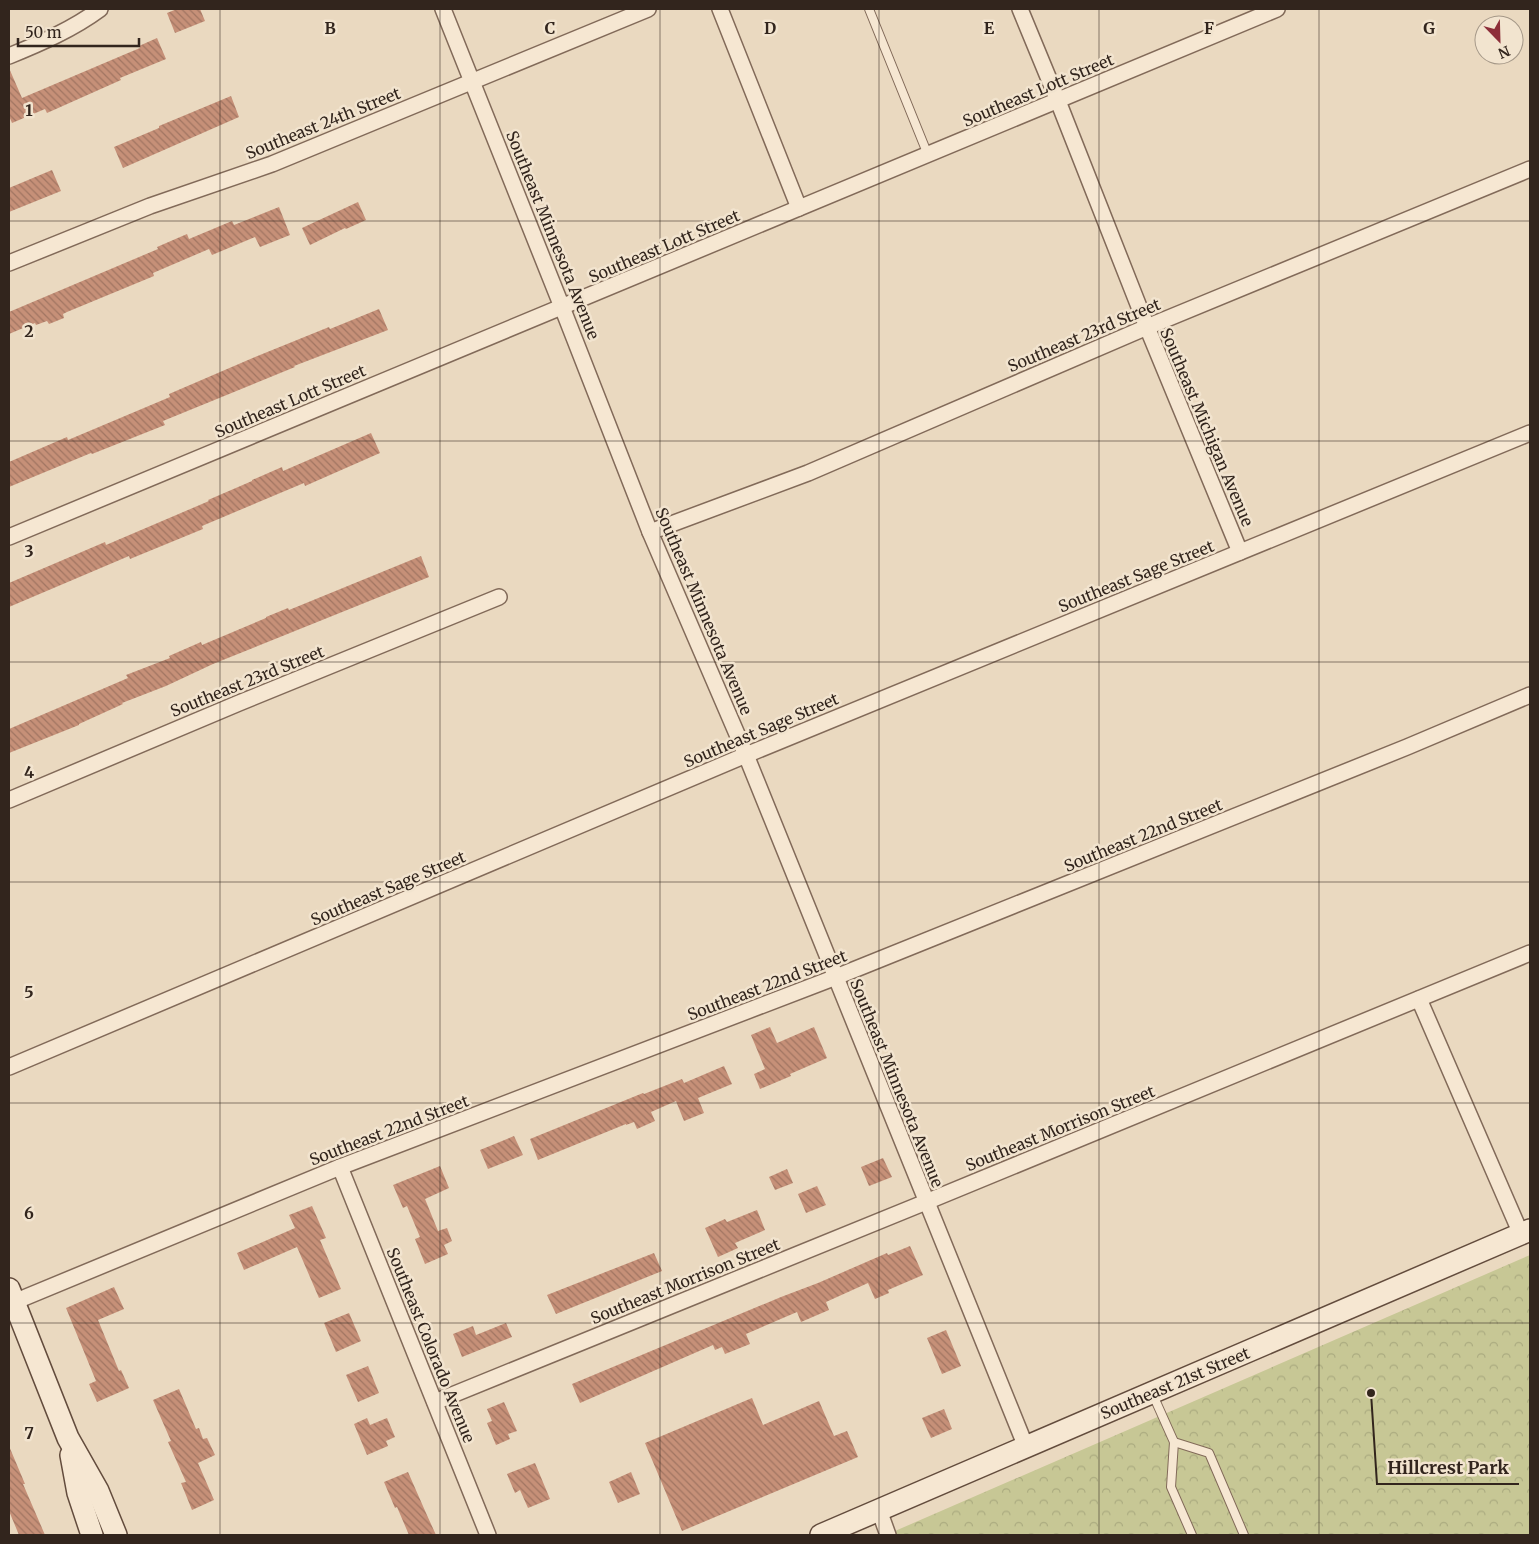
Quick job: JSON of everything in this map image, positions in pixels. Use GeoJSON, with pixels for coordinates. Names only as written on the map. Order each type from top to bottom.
{"type":"FeatureCollection","features":[{"type":"Feature","properties":{"kind":"main road","name":"Southeast 21st Street"},"geometry":{"type":"LineString","coordinates":[[821,1535],[1526,1232]]}},
{"type":"Feature","properties":{"kind":"main road"},"geometry":{"type":"LineString","coordinates":[[11,1296],[68,1438],[98,1491],[116,1535]]}},
{"type":"Feature","properties":{"kind":"main road"},"geometry":{"type":"LineString","coordinates":[[68,1438],[78,1493],[92,1535]]}},
{"type":"Feature","properties":{"kind":"street"},"geometry":{"type":"LineString","coordinates":[[9,56],[54,37],[75,26],[100,9]]}},
{"type":"Feature","properties":{"kind":"street","name":"Southeast Minnesota Avenue"},"geometry":{"type":"LineString","coordinates":[[443,9],[650,532],[746,755],[1026,1447]]}},
{"type":"Feature","properties":{"kind":"street","name":"Southeast 24th Street"},"geometry":{"type":"LineString","coordinates":[[9,263],[150,206],[272,164],[648,9]]}},
{"type":"Feature","properties":{"kind":"street"},"geometry":{"type":"LineString","coordinates":[[720,9],[799,208]]}},
{"type":"Feature","properties":{"kind":"street","name":"Southeast Michigan Avenue"},"geometry":{"type":"LineString","coordinates":[[1020,9],[1146,327],[1240,552]]}},
{"type":"Feature","properties":{"kind":"street","name":"Southeast Lott Street"},"geometry":{"type":"LineString","coordinates":[[9,537],[1277,9]]}},
{"type":"Feature","properties":{"kind":"street","name":"Southeast 23rd Street"},"geometry":{"type":"LineString","coordinates":[[650,532],[808,474],[1146,327],[1530,170]]}},
{"type":"Feature","properties":{"kind":"street","name":"Southeast Sage Street"},"geometry":{"type":"LineString","coordinates":[[9,1067],[746,755],[1530,433]]}},
{"type":"Feature","properties":{"kind":"street","name":"Southeast 23rd Street"},"geometry":{"type":"LineString","coordinates":[[9,800],[239,703],[499,597]]}},
{"type":"Feature","properties":{"kind":"street","name":"Southeast 22nd Street"},"geometry":{"type":"LineString","coordinates":[[11,1296],[340,1167],[836,977],[1408,747],[1530,695]]}},
{"type":"Feature","properties":{"kind":"street","name":"Southeast Morrison Street"},"geometry":{"type":"LineString","coordinates":[[435,1402],[1530,953]]}},
{"type":"Feature","properties":{"kind":"street"},"geometry":{"type":"LineString","coordinates":[[1418,999],[1526,1232]]}},
{"type":"Feature","properties":{"kind":"street","name":"Southeast Colorado Avenue"},"geometry":{"type":"LineString","coordinates":[[340,1167],[488,1535]]}},
{"type":"Feature","properties":{"kind":"street"},"geometry":{"type":"LineString","coordinates":[[879,1510],[888,1535]]}},
{"type":"Feature","properties":{"kind":"lane"},"geometry":{"type":"LineString","coordinates":[[869,9],[928,155]]}},
{"type":"Feature","properties":{"kind":"lane"},"geometry":{"type":"LineString","coordinates":[[1152,1393],[1174,1442],[1171,1487],[1192,1535]]}},
{"type":"Feature","properties":{"kind":"lane"},"geometry":{"type":"LineString","coordinates":[[1174,1442],[1210,1454],[1244,1535]]}},
{"type":"Feature","properties":{"kind":"green space"},"geometry":{"type":"Polygon","coordinates":[[[1530,1255],[1530,1535],[897,1535],[895,1531],[1530,1255]]]}},
{"type":"Feature","properties":{"kind":"building"},"geometry":{"type":"Polygon","coordinates":[[[177,9],[200,9],[205,21],[175,33],[167,13],[177,9]]]}},
{"type":"Feature","properties":{"kind":"building"},"geometry":{"type":"Polygon","coordinates":[[[157,38],[166,59],[120,78],[121,80],[47,113],[45,109],[12,123],[9,116],[9,68],[22,98],[140,48],[139,46],[157,38]]]}},
{"type":"Feature","properties":{"kind":"building"},"geometry":{"type":"Polygon","coordinates":[[[231,96],[239,117],[123,168],[114,147],[231,96]]]}},
{"type":"Feature","properties":{"kind":"building"},"geometry":{"type":"Polygon","coordinates":[[[52,170],[61,191],[9,212],[9,188],[52,170]]]}},
{"type":"Feature","properties":{"kind":"building"},"geometry":{"type":"Polygon","coordinates":[[[358,202],[366,220],[310,245],[302,228],[358,202]]]}},
{"type":"Feature","properties":{"kind":"building"},"geometry":{"type":"Polygon","coordinates":[[[279,207],[290,235],[260,247],[255,237],[212,255],[209,249],[153,273],[154,276],[67,312],[63,314],[64,318],[49,324],[47,321],[36,325],[35,323],[9,334],[9,312],[158,249],[157,247],[187,234],[189,239],[232,221],[234,225],[279,207]]]}},
{"type":"Feature","properties":{"kind":"building"},"geometry":{"type":"Polygon","coordinates":[[[379,309],[388,330],[294,366],[163,421],[165,425],[9,487],[9,462],[67,437],[68,440],[170,397],[169,394],[255,357],[379,309]]]}},
{"type":"Feature","properties":{"kind":"building"},"geometry":{"type":"Polygon","coordinates":[[[371,433],[380,453],[305,486],[304,483],[202,526],[203,529],[130,559],[129,556],[9,607],[9,583],[105,542],[106,545],[209,501],[282,467],[283,471],[371,433]]]}},
{"type":"Feature","properties":{"kind":"building"},"geometry":{"type":"Polygon","coordinates":[[[421,556],[429,577],[213,664],[166,686],[122,703],[79,725],[9,753],[9,729],[128,678],[126,675],[170,658],[169,656],[201,642],[202,645],[288,608],[289,610],[421,556]]]}},
{"type":"Feature","properties":{"kind":"building"},"geometry":{"type":"Polygon","coordinates":[[[770,1027],[777,1043],[814,1027],[827,1058],[760,1089],[754,1074],[765,1069],[751,1035],[770,1027]]]}},
{"type":"Feature","properties":{"kind":"building"},"geometry":{"type":"Polygon","coordinates":[[[724,1066],[732,1084],[698,1098],[704,1113],[684,1121],[676,1101],[651,1112],[655,1121],[637,1129],[634,1122],[626,1124],[538,1160],[530,1139],[643,1093],[682,1079],[684,1083],[724,1066]]]}},
{"type":"Feature","properties":{"kind":"building"},"geometry":{"type":"Polygon","coordinates":[[[514,1136],[523,1155],[488,1169],[480,1150],[514,1136]]]}},
{"type":"Feature","properties":{"kind":"building"},"geometry":{"type":"Polygon","coordinates":[[[883,1158],[892,1177],[869,1186],[861,1167],[883,1158]]]}},
{"type":"Feature","properties":{"kind":"building"},"geometry":{"type":"Polygon","coordinates":[[[440,1166],[449,1188],[425,1199],[438,1231],[447,1228],[452,1241],[444,1245],[448,1254],[425,1264],[415,1239],[420,1237],[407,1206],[403,1208],[393,1185],[440,1166]]]}},
{"type":"Feature","properties":{"kind":"building"},"geometry":{"type":"Polygon","coordinates":[[[787,1169],[793,1183],[775,1190],[769,1177],[787,1169]]]}},
{"type":"Feature","properties":{"kind":"building"},"geometry":{"type":"Polygon","coordinates":[[[817,1186],[826,1205],[806,1213],[798,1194],[817,1186]]]}},
{"type":"Feature","properties":{"kind":"building"},"geometry":{"type":"Polygon","coordinates":[[[312,1206],[326,1238],[320,1240],[341,1289],[319,1298],[297,1247],[244,1270],[237,1253],[295,1228],[289,1215],[312,1206]]]}},
{"type":"Feature","properties":{"kind":"building"},"geometry":{"type":"Polygon","coordinates":[[[757,1210],[765,1230],[735,1243],[738,1248],[718,1257],[705,1228],[725,1219],[727,1222],[757,1210]]]}},
{"type":"Feature","properties":{"kind":"building"},"geometry":{"type":"Polygon","coordinates":[[[910,1246],[923,1275],[888,1290],[889,1293],[875,1299],[868,1283],[826,1302],[829,1310],[801,1322],[797,1312],[746,1334],[750,1344],[725,1354],[722,1347],[715,1350],[713,1345],[580,1403],[572,1384],[887,1253],[888,1255],[910,1246]]]}},
{"type":"Feature","properties":{"kind":"building"},"geometry":{"type":"Polygon","coordinates":[[[654,1253],[662,1271],[556,1314],[547,1295],[654,1253]]]}},
{"type":"Feature","properties":{"kind":"building"},"geometry":{"type":"Polygon","coordinates":[[[114,1287],[124,1309],[98,1320],[119,1371],[121,1370],[129,1388],[97,1402],[89,1384],[96,1381],[66,1308],[114,1287]]]}},
{"type":"Feature","properties":{"kind":"building"},"geometry":{"type":"Polygon","coordinates":[[[349,1313],[361,1341],[336,1352],[324,1323],[349,1313]]]}},
{"type":"Feature","properties":{"kind":"building"},"geometry":{"type":"Polygon","coordinates":[[[506,1323],[512,1337],[462,1357],[453,1334],[473,1326],[476,1335],[506,1323]]]}},
{"type":"Feature","properties":{"kind":"building"},"geometry":{"type":"Polygon","coordinates":[[[946,1330],[961,1366],[942,1374],[927,1338],[946,1330]]]}},
{"type":"Feature","properties":{"kind":"building"},"geometry":{"type":"Polygon","coordinates":[[[368,1366],[379,1393],[358,1402],[346,1375],[368,1366]]]}},
{"type":"Feature","properties":{"kind":"building"},"geometry":{"type":"Polygon","coordinates":[[[179,1389],[196,1429],[199,1428],[203,1439],[207,1438],[215,1455],[198,1463],[214,1500],[192,1510],[181,1483],[186,1482],[168,1442],[171,1441],[153,1400],[179,1389]]]}},
{"type":"Feature","properties":{"kind":"building"},"geometry":{"type":"Polygon","coordinates":[[[752,1398],[763,1425],[819,1401],[834,1436],[847,1431],[858,1457],[682,1531],[645,1443],[752,1398]]]}},
{"type":"Feature","properties":{"kind":"building"},"geometry":{"type":"Polygon","coordinates":[[[504,1402],[517,1431],[508,1434],[510,1439],[496,1445],[487,1423],[492,1421],[487,1409],[504,1402]]]}},
{"type":"Feature","properties":{"kind":"building"},"geometry":{"type":"Polygon","coordinates":[[[944,1409],[952,1429],[931,1438],[922,1418],[944,1409]]]}},
{"type":"Feature","properties":{"kind":"building"},"geometry":{"type":"Polygon","coordinates":[[[367,1418],[370,1425],[387,1418],[395,1437],[386,1441],[388,1446],[367,1455],[354,1424],[367,1418]]]}},
{"type":"Feature","properties":{"kind":"building"},"geometry":{"type":"Polygon","coordinates":[[[9,1446],[45,1535],[19,1535],[9,1511],[9,1446]]]}},
{"type":"Feature","properties":{"kind":"building"},"geometry":{"type":"Polygon","coordinates":[[[535,1463],[550,1499],[528,1508],[520,1490],[515,1493],[507,1474],[535,1463]]]}},
{"type":"Feature","properties":{"kind":"building"},"geometry":{"type":"Polygon","coordinates":[[[408,1472],[436,1535],[409,1535],[397,1507],[395,1508],[384,1482],[408,1472]]]}},
{"type":"Feature","properties":{"kind":"building"},"geometry":{"type":"Polygon","coordinates":[[[631,1472],[640,1494],[618,1503],[609,1482],[631,1472]]]}},
{"type":"Feature","properties":{"kind":"place","name":"Hillcrest Park"},"geometry":{"type":"Point","coordinates":[1371,1393]}}]}
